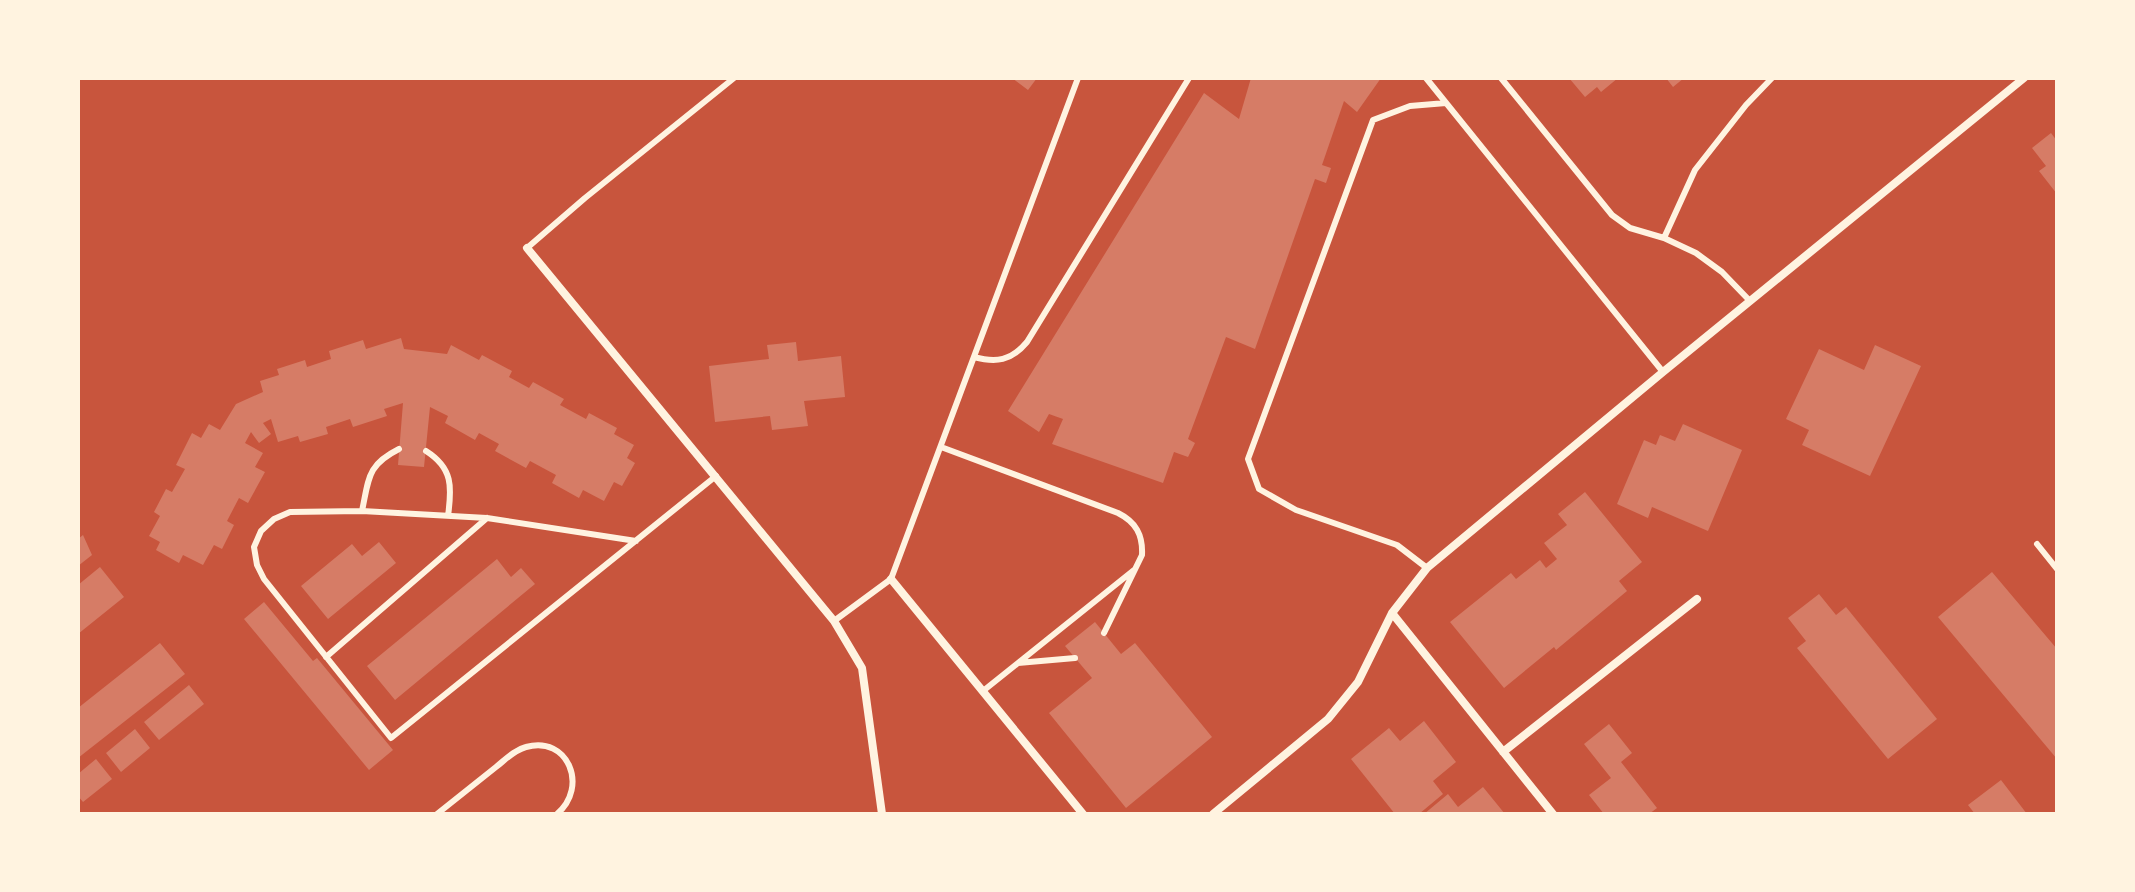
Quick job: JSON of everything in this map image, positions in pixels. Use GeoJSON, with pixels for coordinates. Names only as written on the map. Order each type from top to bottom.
{"type":"FeatureCollection","features":[{"type":"Feature","properties":{"kind":"street"},"geometry":{"type":"LineString","coordinates":[[1213,814],[1328,719],[1358,682],[1392,613],[1427,568],[2024,78]]}},
{"type":"Feature","properties":{"kind":"street"},"geometry":{"type":"LineString","coordinates":[[527,248],[834,621],[862,668],[882,814]]}},
{"type":"Feature","properties":{"kind":"street"},"geometry":{"type":"LineString","coordinates":[[891,579],[1083,814]]}},
{"type":"Feature","properties":{"kind":"street"},"geometry":{"type":"LineString","coordinates":[[1503,752],[1697,599]]}},
{"type":"Feature","properties":{"kind":"street"},"geometry":{"type":"LineString","coordinates":[[1392,613],[1553,814]]}},
{"type":"Feature","properties":{"kind":"lane"},"geometry":{"type":"LineString","coordinates":[[527,248],[734,78]]}},
{"type":"Feature","properties":{"kind":"lane"},"geometry":{"type":"LineString","coordinates":[[834,621],[891,579],[1078,78]]}},
{"type":"Feature","properties":{"kind":"lane"},"geometry":{"type":"LineString","coordinates":[[974,357],[996,361],[1008,359],[1027,342],[1189,78]]}},
{"type":"Feature","properties":{"kind":"lane"},"geometry":{"type":"LineString","coordinates":[[1426,78],[1663,372]]}},
{"type":"Feature","properties":{"kind":"lane"},"geometry":{"type":"LineString","coordinates":[[1501,78],[1612,215],[1630,228],[1664,238],[1696,253],[1722,272],[1750,301]]}},
{"type":"Feature","properties":{"kind":"lane"},"geometry":{"type":"LineString","coordinates":[[1664,238],[1695,170],[1746,105],[1772,78]]}},
{"type":"Feature","properties":{"kind":"lane"},"geometry":{"type":"LineString","coordinates":[[1427,568],[1397,545],[1296,510],[1259,489],[1248,459],[1373,120],[1410,106],[1446,103]]}},
{"type":"Feature","properties":{"kind":"lane"},"geometry":{"type":"LineString","coordinates":[[941,447],[1128,518],[1135,525],[1143,544],[1142,555],[1104,633]]}},
{"type":"Feature","properties":{"kind":"lane"},"geometry":{"type":"LineString","coordinates":[[362,511],[373,469],[382,458],[399,449]]}},
{"type":"Feature","properties":{"kind":"lane"},"geometry":{"type":"LineString","coordinates":[[426,451],[445,468],[450,481],[448,516]]}},
{"type":"Feature","properties":{"kind":"lane"},"geometry":{"type":"LineString","coordinates":[[636,541],[487,518],[362,511],[290,512],[274,519],[261,531],[254,547],[257,565],[264,579],[391,738],[636,541],[716,476]]}},
{"type":"Feature","properties":{"kind":"lane"},"geometry":{"type":"LineString","coordinates":[[326,657],[487,518]]}},
{"type":"Feature","properties":{"kind":"lane"},"geometry":{"type":"LineString","coordinates":[[2037,544],[2057,569]]}},
{"type":"Feature","properties":{"kind":"lane"},"geometry":{"type":"LineString","coordinates":[[983,691],[1137,567]]}},
{"type":"Feature","properties":{"kind":"lane"},"geometry":{"type":"LineString","coordinates":[[1018,663],[1075,658]]}},
{"type":"Feature","properties":{"kind":"lane"},"geometry":{"type":"LineString","coordinates":[[437,814],[517,750],[537,745],[557,751],[570,766],[573,775],[569,802],[557,814]]}},
{"type":"Feature","properties":{"kind":"building"},"geometry":{"type":"Polygon","coordinates":[[[1012,78],[1037,78],[1028,90],[1012,78]]]}},
{"type":"Feature","properties":{"kind":"building"},"geometry":{"type":"Polygon","coordinates":[[[1251,78],[1381,78],[1357,112],[1344,101],[1322,165],[1331,168],[1326,183],[1315,179],[1255,349],[1226,337],[1188,439],[1195,443],[1188,457],[1174,452],[1163,483],[1052,444],[1063,419],[1049,414],[1039,432],[1008,411],[1204,93],[1239,119],[1251,78]]]}},
{"type":"Feature","properties":{"kind":"building"},"geometry":{"type":"Polygon","coordinates":[[[1569,78],[1618,78],[1601,92],[1597,87],[1585,97],[1569,78]]]}},
{"type":"Feature","properties":{"kind":"building"},"geometry":{"type":"Polygon","coordinates":[[[1666,78],[1684,78],[1673,87],[1666,78]]]}},
{"type":"Feature","properties":{"kind":"building"},"geometry":{"type":"Polygon","coordinates":[[[2051,133],[2057,141],[2057,194],[2039,171],[2046,166],[2032,148],[2051,133]]]}},
{"type":"Feature","properties":{"kind":"building"},"geometry":{"type":"Polygon","coordinates":[[[401,338],[404,349],[447,354],[451,345],[479,360],[482,355],[512,371],[509,377],[529,388],[533,382],[564,399],[560,405],[586,419],[589,413],[617,428],[614,434],[634,445],[627,458],[635,463],[622,486],[614,482],[604,501],[583,490],[579,498],[552,483],[556,475],[530,461],[526,468],[495,451],[499,444],[479,433],[475,440],[445,423],[448,416],[430,407],[424,467],[398,465],[403,403],[384,409],[387,416],[353,427],[350,419],[326,427],[328,434],[300,442],[298,436],[278,442],[271,419],[263,423],[271,434],[259,443],[251,432],[245,443],[263,453],[255,467],[265,472],[248,503],[239,498],[227,521],[234,525],[222,549],[214,545],[203,565],[183,555],[179,563],[156,550],[160,542],[149,536],[160,516],[154,512],[166,489],[172,492],[185,469],[176,465],[192,433],[201,438],[209,424],[220,430],[236,404],[263,392],[260,381],[279,375],[277,369],[305,360],[307,367],[331,359],[329,351],[363,340],[366,349],[401,338]]]}},
{"type":"Feature","properties":{"kind":"building"},"geometry":{"type":"Polygon","coordinates":[[[796,342],[798,361],[841,356],[845,397],[804,401],[808,426],[772,430],[770,416],[715,422],[709,366],[769,359],[767,345],[796,342]]]}},
{"type":"Feature","properties":{"kind":"building"},"geometry":{"type":"Polygon","coordinates":[[[1875,345],[1921,366],[1870,476],[1802,445],[1809,430],[1786,419],[1819,349],[1864,370],[1875,345]]]}},
{"type":"Feature","properties":{"kind":"building"},"geometry":{"type":"Polygon","coordinates":[[[1683,424],[1742,450],[1708,531],[1652,507],[1648,518],[1617,504],[1644,440],[1656,445],[1660,435],[1675,441],[1683,424]]]}},
{"type":"Feature","properties":{"kind":"building"},"geometry":{"type":"Polygon","coordinates":[[[1585,492],[1642,562],[1619,581],[1627,591],[1504,688],[1450,622],[1511,573],[1516,579],[1540,560],[1546,568],[1557,559],[1544,543],[1567,525],[1558,514],[1585,492]]]}},
{"type":"Feature","properties":{"kind":"building"},"geometry":{"type":"Polygon","coordinates":[[[83,535],[92,555],[78,566],[78,539],[83,535]]]}},
{"type":"Feature","properties":{"kind":"building"},"geometry":{"type":"Polygon","coordinates":[[[379,542],[396,563],[328,619],[301,586],[352,544],[362,556],[379,542]]]}},
{"type":"Feature","properties":{"kind":"building"},"geometry":{"type":"Polygon","coordinates":[[[497,559],[511,577],[521,568],[535,584],[395,700],[367,666],[497,559]]]}},
{"type":"Feature","properties":{"kind":"building"},"geometry":{"type":"Polygon","coordinates":[[[100,567],[124,597],[78,634],[78,585],[100,567]]]}},
{"type":"Feature","properties":{"kind":"building"},"geometry":{"type":"Polygon","coordinates":[[[1992,572],[2057,649],[2057,759],[1938,617],[1992,572]]]}},
{"type":"Feature","properties":{"kind":"building"},"geometry":{"type":"Polygon","coordinates":[[[1819,594],[1836,615],[1846,607],[1937,719],[1888,759],[1797,648],[1806,641],[1788,618],[1819,594]]]}},
{"type":"Feature","properties":{"kind":"building"},"geometry":{"type":"Polygon","coordinates":[[[264,602],[313,661],[317,658],[393,750],[369,770],[244,619],[264,602]]]}},
{"type":"Feature","properties":{"kind":"building"},"geometry":{"type":"Polygon","coordinates":[[[1095,622],[1121,654],[1135,643],[1212,737],[1126,808],[1049,713],[1092,678],[1065,646],[1095,622]]]}},
{"type":"Feature","properties":{"kind":"building"},"geometry":{"type":"Polygon","coordinates":[[[160,643],[185,674],[78,758],[78,708],[160,643]]]}},
{"type":"Feature","properties":{"kind":"building"},"geometry":{"type":"Polygon","coordinates":[[[189,685],[204,704],[159,740],[144,722],[189,685]]]}},
{"type":"Feature","properties":{"kind":"building"},"geometry":{"type":"Polygon","coordinates":[[[1424,721],[1456,762],[1433,781],[1443,794],[1419,814],[1395,814],[1351,759],[1389,728],[1400,741],[1424,721]]]}},
{"type":"Feature","properties":{"kind":"building"},"geometry":{"type":"Polygon","coordinates":[[[1609,724],[1632,753],[1621,762],[1657,808],[1649,814],[1604,814],[1589,795],[1611,778],[1584,744],[1609,724]]]}},
{"type":"Feature","properties":{"kind":"building"},"geometry":{"type":"Polygon","coordinates":[[[135,729],[150,748],[121,772],[106,753],[135,729]]]}},
{"type":"Feature","properties":{"kind":"building"},"geometry":{"type":"Polygon","coordinates":[[[96,759],[112,779],[83,802],[78,796],[78,774],[96,759]]]}},
{"type":"Feature","properties":{"kind":"building"},"geometry":{"type":"Polygon","coordinates":[[[2001,780],[2027,814],[1975,814],[1968,805],[2001,780]]]}},
{"type":"Feature","properties":{"kind":"building"},"geometry":{"type":"Polygon","coordinates":[[[1483,787],[1505,814],[1424,814],[1448,794],[1458,807],[1483,787]]]}}]}
